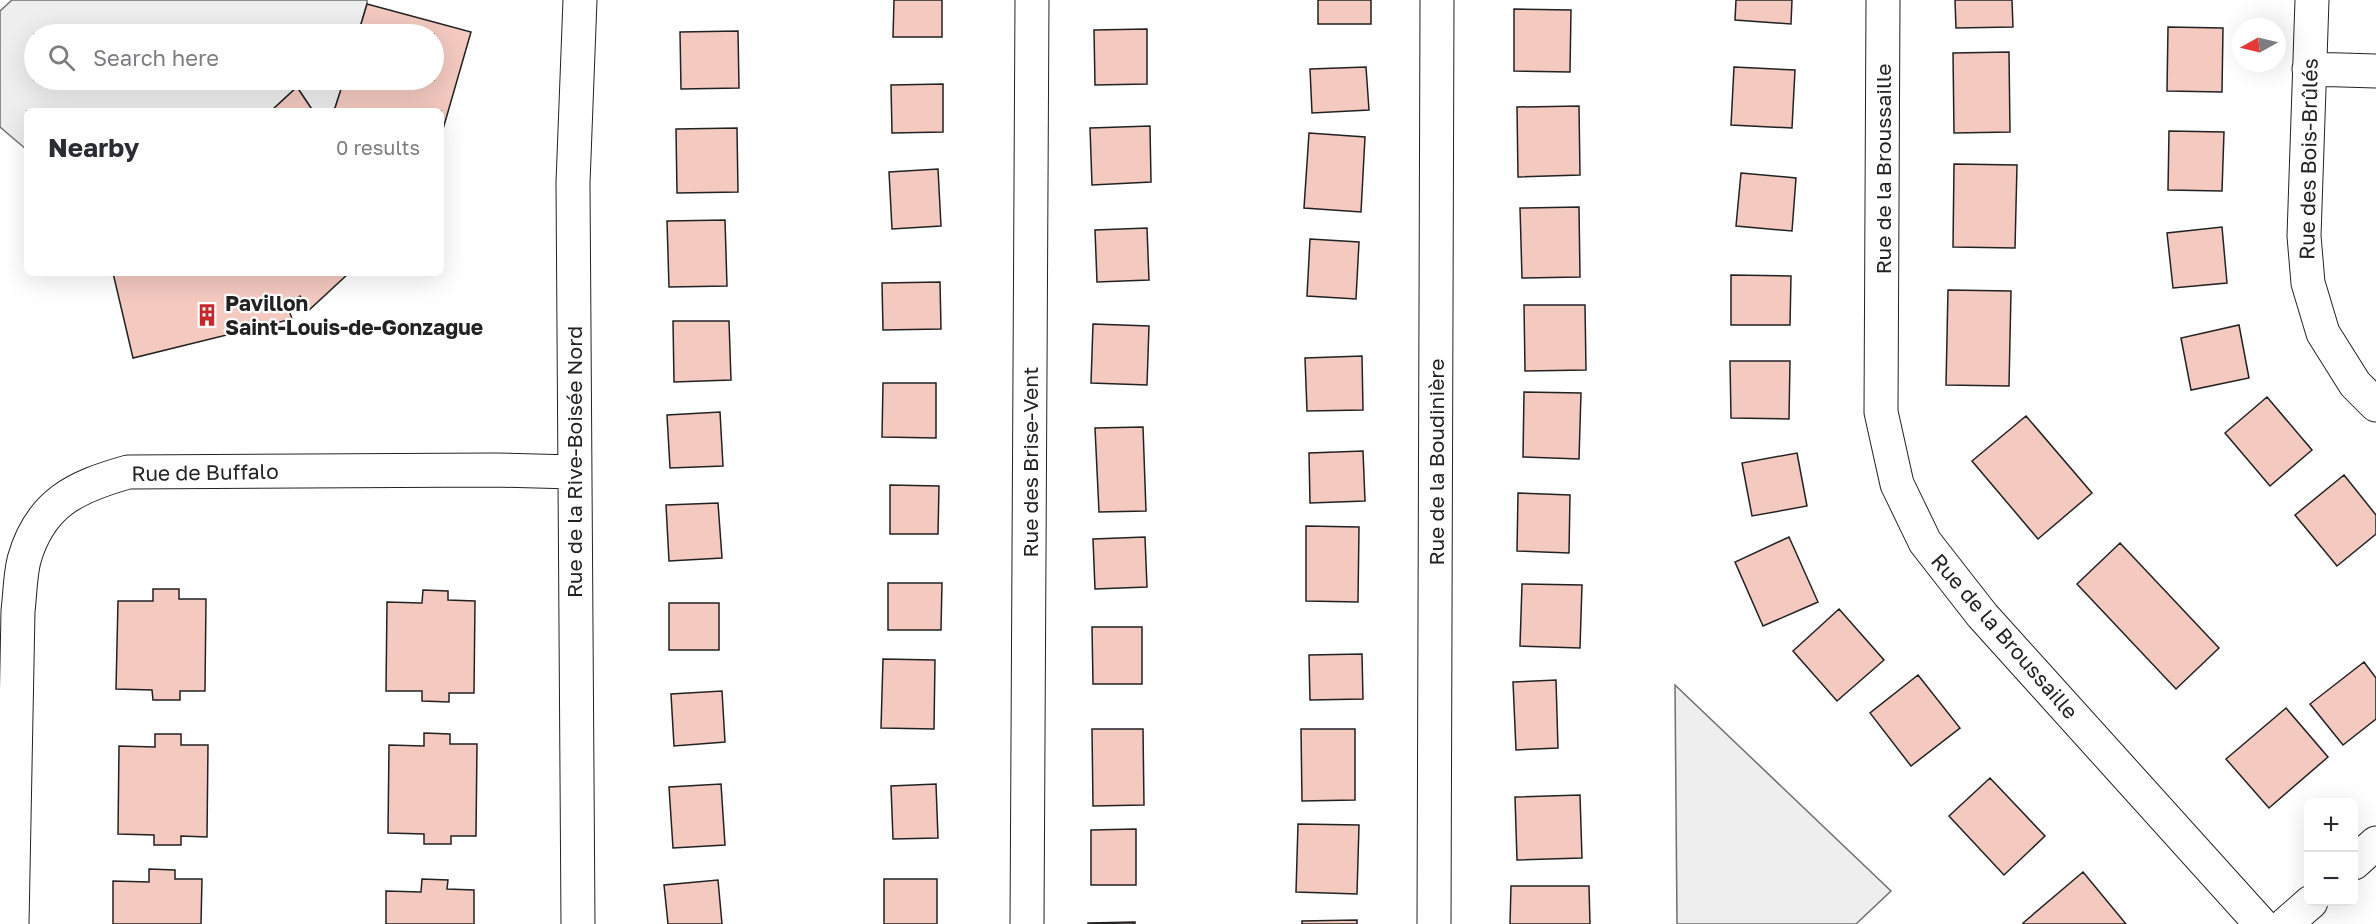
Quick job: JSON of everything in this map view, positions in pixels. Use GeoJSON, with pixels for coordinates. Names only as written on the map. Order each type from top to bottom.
{"type":"FeatureCollection","features":[{"type":"Feature","properties":{"kind":"street","name":"Rue de la Rive-Boisée Nord"},"geometry":{"type":"LineString","coordinates":[[578,924],[573,183],[580,0]]}},
{"type":"Feature","properties":{"kind":"street","name":"Rue des Brise-Vent"},"geometry":{"type":"LineString","coordinates":[[1027,924],[1032,0]]}},
{"type":"Feature","properties":{"kind":"street","name":"Rue de la Boudinière"},"geometry":{"type":"LineString","coordinates":[[1434,924],[1437,0]]}},
{"type":"Feature","properties":{"kind":"street","name":"Rue de la Broussaille"},"geometry":{"type":"LineString","coordinates":[[1883,0],[1881,412],[1897,484],[1925,542],[1982,615],[2261,924]]}},
{"type":"Feature","properties":{"kind":"street","name":"Rue des Bois-Brûlés"},"geometry":{"type":"LineString","coordinates":[[2312,0],[2304,236],[2308,283],[2323,333],[2355,384],[2376,405]]}},
{"type":"Feature","properties":{"kind":"street"},"geometry":{"type":"LineString","coordinates":[[2308,69],[2376,71]]}},
{"type":"Feature","properties":{"kind":"street","name":"Rue de Buffalo"},"geometry":{"type":"LineString","coordinates":[[12,924],[18,611],[24,562],[32,539],[59,501],[92,483],[128,472],[483,470],[574,472]]}},
{"type":"Feature","properties":{"kind":"street"},"geometry":{"type":"LineString","coordinates":[[2358,859],[2376,843]]}},
{"type":"Feature","properties":{"kind":"street"},"geometry":{"type":"LineString","coordinates":[[2286,924],[2306,906]]}},
{"type":"Feature","properties":{"kind":"shaded area"},"geometry":{"type":"Polygon","coordinates":[[[12,0],[367,0],[361,24],[24,24],[24,90],[294,90],[274,108],[24,108],[24,147],[0,127],[0,11],[12,0]]]}},
{"type":"Feature","properties":{"kind":"shaded area"},"geometry":{"type":"Polygon","coordinates":[[[299,90],[341,90],[335,108],[311,108],[299,90]]]}},
{"type":"Feature","properties":{"kind":"shaded area"},"geometry":{"type":"Polygon","coordinates":[[[1675,685],[1891,891],[1856,924],[1677,924],[1675,685]]]}},
{"type":"Feature","properties":{"kind":"building"},"geometry":{"type":"Polygon","coordinates":[[[894,0],[942,0],[942,37],[893,37],[894,0]]]}},
{"type":"Feature","properties":{"kind":"building"},"geometry":{"type":"Polygon","coordinates":[[[1318,0],[1371,0],[1371,24],[1318,24],[1318,0]]]}},
{"type":"Feature","properties":{"kind":"building"},"geometry":{"type":"Polygon","coordinates":[[[1736,0],[1792,0],[1791,24],[1735,20],[1736,0]]]}},
{"type":"Feature","properties":{"kind":"building"},"geometry":{"type":"Polygon","coordinates":[[[1955,0],[2012,0],[2013,27],[1956,28],[1955,0]]]}},
{"type":"Feature","properties":{"kind":"building"},"geometry":{"type":"Polygon","coordinates":[[[367,4],[441,24],[361,24],[367,4]]]}},
{"type":"Feature","properties":{"kind":"building"},"geometry":{"type":"Polygon","coordinates":[[[1514,9],[1571,10],[1570,72],[1514,71],[1514,9]]]}},
{"type":"Feature","properties":{"kind":"building"},"geometry":{"type":"Polygon","coordinates":[[[444,25],[471,32],[444,126],[444,108],[335,108],[341,90],[444,90],[444,25]]]}},
{"type":"Feature","properties":{"kind":"building"},"geometry":{"type":"Polygon","coordinates":[[[2168,27],[2223,28],[2222,92],[2167,91],[2168,27]]]}},
{"type":"Feature","properties":{"kind":"building"},"geometry":{"type":"Polygon","coordinates":[[[1147,29],[1147,84],[1095,85],[1094,30],[1147,29]]]}},
{"type":"Feature","properties":{"kind":"building"},"geometry":{"type":"Polygon","coordinates":[[[738,31],[739,88],[681,89],[680,32],[738,31]]]}},
{"type":"Feature","properties":{"kind":"building"},"geometry":{"type":"Polygon","coordinates":[[[2009,52],[2010,132],[1954,133],[1953,53],[2009,52]]]}},
{"type":"Feature","properties":{"kind":"building"},"geometry":{"type":"Polygon","coordinates":[[[1366,67],[1369,110],[1312,113],[1310,69],[1366,67]]]}},
{"type":"Feature","properties":{"kind":"building"},"geometry":{"type":"Polygon","coordinates":[[[1734,67],[1795,70],[1792,128],[1731,125],[1734,67]]]}},
{"type":"Feature","properties":{"kind":"building"},"geometry":{"type":"Polygon","coordinates":[[[943,84],[943,132],[892,133],[891,85],[943,84]]]}},
{"type":"Feature","properties":{"kind":"building"},"geometry":{"type":"Polygon","coordinates":[[[294,90],[299,90],[311,108],[274,108],[294,90]]]}},
{"type":"Feature","properties":{"kind":"building"},"geometry":{"type":"Polygon","coordinates":[[[1579,106],[1580,175],[1518,177],[1517,107],[1579,106]]]}},
{"type":"Feature","properties":{"kind":"building"},"geometry":{"type":"Polygon","coordinates":[[[1150,126],[1151,182],[1092,185],[1090,128],[1150,126]]]}},
{"type":"Feature","properties":{"kind":"building"},"geometry":{"type":"Polygon","coordinates":[[[737,128],[738,192],[677,193],[676,129],[737,128]]]}},
{"type":"Feature","properties":{"kind":"building"},"geometry":{"type":"Polygon","coordinates":[[[2169,131],[2224,132],[2222,191],[2168,190],[2169,131]]]}},
{"type":"Feature","properties":{"kind":"building"},"geometry":{"type":"Polygon","coordinates":[[[1309,133],[1365,137],[1361,212],[1304,208],[1309,133]]]}},
{"type":"Feature","properties":{"kind":"building"},"geometry":{"type":"Polygon","coordinates":[[[1954,164],[2017,165],[2015,248],[1953,247],[1954,164]]]}},
{"type":"Feature","properties":{"kind":"building"},"geometry":{"type":"Polygon","coordinates":[[[938,169],[941,226],[892,229],[889,172],[938,169]]]}},
{"type":"Feature","properties":{"kind":"building"},"geometry":{"type":"Polygon","coordinates":[[[1741,173],[1796,178],[1792,231],[1736,226],[1741,173]]]}},
{"type":"Feature","properties":{"kind":"building"},"geometry":{"type":"Polygon","coordinates":[[[1579,207],[1580,277],[1522,278],[1520,208],[1579,207]]]}},
{"type":"Feature","properties":{"kind":"building"},"geometry":{"type":"Polygon","coordinates":[[[725,220],[727,286],[669,287],[667,221],[725,220]]]}},
{"type":"Feature","properties":{"kind":"building"},"geometry":{"type":"Polygon","coordinates":[[[2222,227],[2227,283],[2173,288],[2167,233],[2222,227]]]}},
{"type":"Feature","properties":{"kind":"building"},"geometry":{"type":"Polygon","coordinates":[[[1147,228],[1149,280],[1097,282],[1095,230],[1147,228]]]}},
{"type":"Feature","properties":{"kind":"building"},"geometry":{"type":"Polygon","coordinates":[[[1310,239],[1359,242],[1356,299],[1307,296],[1310,239]]]}},
{"type":"Feature","properties":{"kind":"building"},"geometry":{"type":"Polygon","coordinates":[[[1731,275],[1791,276],[1790,325],[1731,325],[1731,275]]]}},
{"type":"Feature","properties":{"kind":"building","name":"Pavillon Saint-Louis-de-Gonzague"},"geometry":{"type":"Polygon","coordinates":[[[114,276],[346,276],[309,310],[300,296],[287,304],[292,319],[133,358],[114,276]]]}},
{"type":"Feature","properties":{"kind":"building"},"geometry":{"type":"Polygon","coordinates":[[[940,282],[941,329],[883,330],[882,283],[940,282]]]}},
{"type":"Feature","properties":{"kind":"building"},"geometry":{"type":"Polygon","coordinates":[[[1948,290],[2011,291],[2009,386],[1946,385],[1948,290]]]}},
{"type":"Feature","properties":{"kind":"building"},"geometry":{"type":"Polygon","coordinates":[[[1524,305],[1585,305],[1586,370],[1525,371],[1524,305]]]}},
{"type":"Feature","properties":{"kind":"building"},"geometry":{"type":"Polygon","coordinates":[[[673,321],[729,321],[731,380],[674,382],[673,321]]]}},
{"type":"Feature","properties":{"kind":"building"},"geometry":{"type":"Polygon","coordinates":[[[1093,324],[1149,326],[1147,385],[1091,383],[1093,324]]]}},
{"type":"Feature","properties":{"kind":"building"},"geometry":{"type":"Polygon","coordinates":[[[2239,325],[2249,378],[2191,390],[2181,338],[2239,325]]]}},
{"type":"Feature","properties":{"kind":"building"},"geometry":{"type":"Polygon","coordinates":[[[1362,356],[1363,410],[1307,411],[1305,358],[1362,356]]]}},
{"type":"Feature","properties":{"kind":"building"},"geometry":{"type":"Polygon","coordinates":[[[1730,361],[1790,361],[1789,419],[1731,418],[1730,361]]]}},
{"type":"Feature","properties":{"kind":"building"},"geometry":{"type":"Polygon","coordinates":[[[883,383],[936,383],[936,438],[882,437],[883,383]]]}},
{"type":"Feature","properties":{"kind":"building"},"geometry":{"type":"Polygon","coordinates":[[[1524,392],[1581,393],[1579,459],[1523,457],[1524,392]]]}},
{"type":"Feature","properties":{"kind":"building"},"geometry":{"type":"Polygon","coordinates":[[[2267,397],[2312,450],[2270,486],[2225,433],[2267,397]]]}},
{"type":"Feature","properties":{"kind":"building"},"geometry":{"type":"Polygon","coordinates":[[[720,412],[723,466],[670,468],[667,415],[720,412]]]}},
{"type":"Feature","properties":{"kind":"building"},"geometry":{"type":"Polygon","coordinates":[[[2026,416],[2092,493],[2038,539],[1972,461],[2026,416]]]}},
{"type":"Feature","properties":{"kind":"building"},"geometry":{"type":"Polygon","coordinates":[[[1143,427],[1146,511],[1099,512],[1095,428],[1143,427]]]}},
{"type":"Feature","properties":{"kind":"building"},"geometry":{"type":"Polygon","coordinates":[[[1363,451],[1365,501],[1310,503],[1309,453],[1363,451]]]}},
{"type":"Feature","properties":{"kind":"building"},"geometry":{"type":"Polygon","coordinates":[[[1797,453],[1807,506],[1752,516],[1742,463],[1797,453]]]}},
{"type":"Feature","properties":{"kind":"building"},"geometry":{"type":"Polygon","coordinates":[[[2344,475],[2376,515],[2376,534],[2337,566],[2295,515],[2344,475]]]}},
{"type":"Feature","properties":{"kind":"building"},"geometry":{"type":"Polygon","coordinates":[[[890,485],[939,486],[938,534],[890,534],[890,485]]]}},
{"type":"Feature","properties":{"kind":"building"},"geometry":{"type":"Polygon","coordinates":[[[1518,493],[1570,495],[1569,553],[1517,551],[1518,493]]]}},
{"type":"Feature","properties":{"kind":"building"},"geometry":{"type":"Polygon","coordinates":[[[718,503],[722,558],[669,561],[666,505],[718,503]]]}},
{"type":"Feature","properties":{"kind":"building"},"geometry":{"type":"Polygon","coordinates":[[[1306,526],[1359,527],[1358,602],[1306,601],[1306,526]]]}},
{"type":"Feature","properties":{"kind":"building"},"geometry":{"type":"Polygon","coordinates":[[[1145,537],[1147,587],[1095,589],[1093,539],[1145,537]]]}},
{"type":"Feature","properties":{"kind":"building"},"geometry":{"type":"Polygon","coordinates":[[[1789,537],[1818,602],[1763,626],[1735,562],[1789,537]]]}},
{"type":"Feature","properties":{"kind":"building"},"geometry":{"type":"Polygon","coordinates":[[[2120,543],[2219,648],[2176,689],[2077,584],[2120,543]]]}},
{"type":"Feature","properties":{"kind":"building"},"geometry":{"type":"Polygon","coordinates":[[[888,583],[942,583],[941,630],[888,630],[888,583]]]}},
{"type":"Feature","properties":{"kind":"building"},"geometry":{"type":"Polygon","coordinates":[[[1522,584],[1582,585],[1580,648],[1520,646],[1522,584]]]}},
{"type":"Feature","properties":{"kind":"building"},"geometry":{"type":"Polygon","coordinates":[[[153,589],[179,589],[179,599],[206,599],[205,691],[180,691],[180,700],[153,700],[152,690],[116,689],[118,601],[153,601],[153,589]]]}},
{"type":"Feature","properties":{"kind":"building"},"geometry":{"type":"Polygon","coordinates":[[[423,590],[448,591],[448,600],[475,601],[474,693],[449,693],[449,702],[422,701],[422,691],[386,691],[387,602],[422,603],[423,590]]]}},
{"type":"Feature","properties":{"kind":"building"},"geometry":{"type":"Polygon","coordinates":[[[669,603],[719,603],[719,650],[669,650],[669,603]]]}},
{"type":"Feature","properties":{"kind":"building"},"geometry":{"type":"Polygon","coordinates":[[[1839,609],[1884,660],[1837,701],[1793,651],[1839,609]]]}},
{"type":"Feature","properties":{"kind":"building"},"geometry":{"type":"Polygon","coordinates":[[[1092,627],[1142,627],[1142,684],[1093,684],[1092,627]]]}},
{"type":"Feature","properties":{"kind":"building"},"geometry":{"type":"Polygon","coordinates":[[[1362,654],[1363,699],[1310,700],[1309,655],[1362,654]]]}},
{"type":"Feature","properties":{"kind":"building"},"geometry":{"type":"Polygon","coordinates":[[[883,659],[935,660],[934,729],[881,728],[883,659]]]}},
{"type":"Feature","properties":{"kind":"building"},"geometry":{"type":"Polygon","coordinates":[[[2364,662],[2376,678],[2376,719],[2343,745],[2310,704],[2364,662]]]}},
{"type":"Feature","properties":{"kind":"building"},"geometry":{"type":"Polygon","coordinates":[[[1918,675],[1960,728],[1911,766],[1870,713],[1918,675]]]}},
{"type":"Feature","properties":{"kind":"building"},"geometry":{"type":"Polygon","coordinates":[[[1556,680],[1558,748],[1516,750],[1513,682],[1556,680]]]}},
{"type":"Feature","properties":{"kind":"building"},"geometry":{"type":"Polygon","coordinates":[[[722,691],[725,742],[674,746],[671,694],[722,691]]]}},
{"type":"Feature","properties":{"kind":"building"},"geometry":{"type":"Polygon","coordinates":[[[2286,708],[2328,757],[2269,808],[2226,759],[2286,708]]]}},
{"type":"Feature","properties":{"kind":"building"},"geometry":{"type":"Polygon","coordinates":[[[1092,729],[1143,729],[1144,805],[1093,806],[1092,729]]]}},
{"type":"Feature","properties":{"kind":"building"},"geometry":{"type":"Polygon","coordinates":[[[1301,729],[1355,729],[1355,800],[1302,801],[1301,729]]]}},
{"type":"Feature","properties":{"kind":"building"},"geometry":{"type":"Polygon","coordinates":[[[424,733],[450,734],[450,744],[477,744],[476,836],[451,836],[451,844],[424,844],[424,834],[388,833],[389,745],[424,746],[424,733]]]}},
{"type":"Feature","properties":{"kind":"building"},"geometry":{"type":"Polygon","coordinates":[[[155,734],[181,734],[181,745],[208,745],[207,837],[181,836],[181,845],[154,845],[154,835],[118,834],[119,746],[155,747],[155,734]]]}},
{"type":"Feature","properties":{"kind":"building"},"geometry":{"type":"Polygon","coordinates":[[[1990,778],[2045,836],[2004,875],[1949,816],[1990,778]]]}},
{"type":"Feature","properties":{"kind":"building"},"geometry":{"type":"Polygon","coordinates":[[[721,784],[725,845],[673,848],[669,787],[721,784]]]}},
{"type":"Feature","properties":{"kind":"building"},"geometry":{"type":"Polygon","coordinates":[[[936,784],[938,838],[893,839],[891,786],[936,784]]]}},
{"type":"Feature","properties":{"kind":"building"},"geometry":{"type":"Polygon","coordinates":[[[1580,795],[1582,858],[1517,860],[1515,797],[1580,795]]]}},
{"type":"Feature","properties":{"kind":"building"},"geometry":{"type":"Polygon","coordinates":[[[1298,824],[1359,825],[1357,894],[1296,892],[1298,824]]]}},
{"type":"Feature","properties":{"kind":"building"},"geometry":{"type":"Polygon","coordinates":[[[1136,829],[1136,885],[1091,885],[1091,830],[1136,829]]]}},
{"type":"Feature","properties":{"kind":"building"},"geometry":{"type":"Polygon","coordinates":[[[149,869],[175,870],[175,879],[202,879],[201,924],[113,924],[113,881],[149,882],[149,869]]]}},
{"type":"Feature","properties":{"kind":"building"},"geometry":{"type":"Polygon","coordinates":[[[2083,872],[2126,924],[2023,924],[2023,923],[2083,872]]]}},
{"type":"Feature","properties":{"kind":"building"},"geometry":{"type":"Polygon","coordinates":[[[422,879],[448,880],[447,889],[474,890],[474,924],[386,924],[386,891],[421,892],[422,879]]]}},
{"type":"Feature","properties":{"kind":"building"},"geometry":{"type":"Polygon","coordinates":[[[884,879],[937,879],[937,924],[884,924],[884,879]]]}},
{"type":"Feature","properties":{"kind":"building"},"geometry":{"type":"Polygon","coordinates":[[[718,880],[722,924],[668,924],[664,885],[718,880]]]}},
{"type":"Feature","properties":{"kind":"building"},"geometry":{"type":"Polygon","coordinates":[[[1511,886],[1589,886],[1590,924],[1510,924],[1511,886]]]}},
{"type":"Feature","properties":{"kind":"building"},"geometry":{"type":"Polygon","coordinates":[[[1357,920],[1357,924],[1302,924],[1302,921],[1357,920]]]}},
{"type":"Feature","properties":{"kind":"building"},"geometry":{"type":"Polygon","coordinates":[[[1135,922],[1135,924],[1088,924],[1088,923],[1135,922]]]}},
{"type":"Feature","properties":{"kind":"place","name":"Pavillon Saint-Louis-de-Gonzague"},"geometry":{"type":"Point","coordinates":[207,315]}}]}
